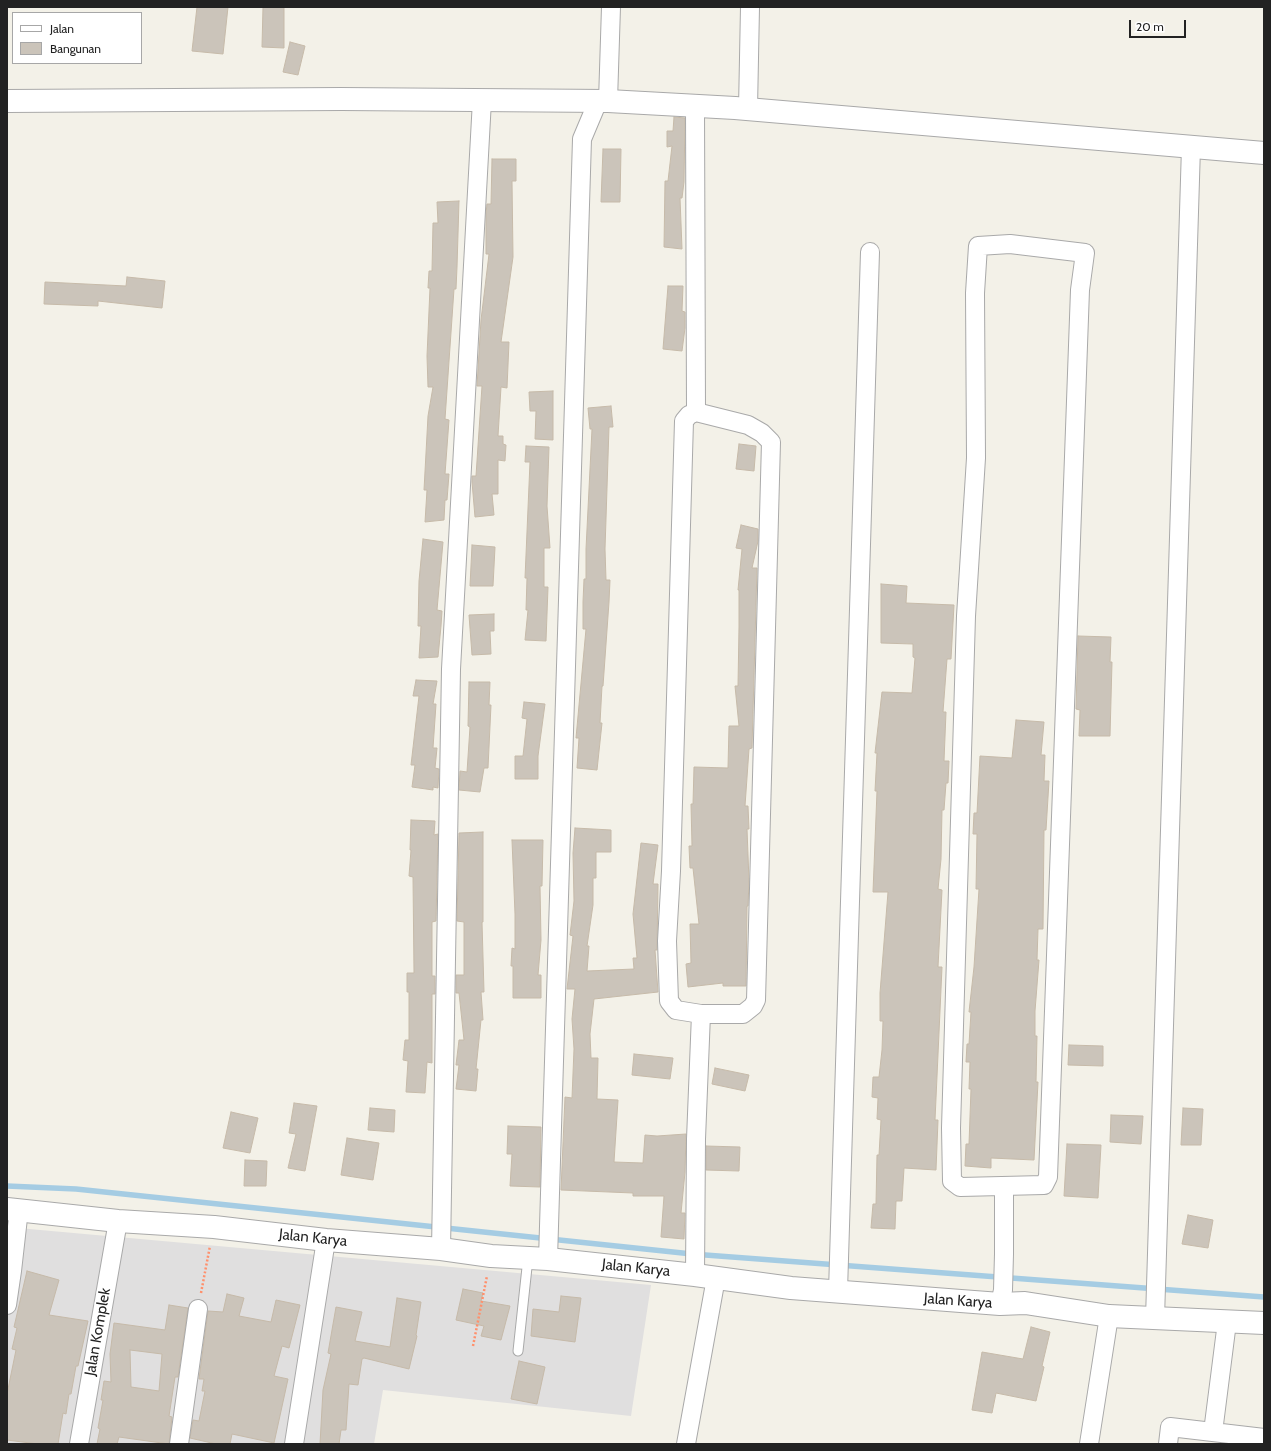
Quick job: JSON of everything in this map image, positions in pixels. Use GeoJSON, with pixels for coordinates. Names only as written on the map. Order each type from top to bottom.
{"type":"FeatureCollection","features":[{"type":"Feature","properties":{"kind":"street"},"geometry":{"type":"LineString","coordinates":[[542,1256],[550,1230],[582,139],[603,101],[611,7]]}},
{"type":"Feature","properties":{"kind":"street"},"geometry":{"type":"LineString","coordinates":[[748,109],[750,7]]}},
{"type":"Feature","properties":{"kind":"street"},"geometry":{"type":"LineString","coordinates":[[441,1243],[451,669],[482,100]]}},
{"type":"Feature","properties":{"kind":"street"},"geometry":{"type":"LineString","coordinates":[[7,101],[603,101],[748,109],[1264,153]]}},
{"type":"Feature","properties":{"kind":"street"},"geometry":{"type":"LineString","coordinates":[[695,106],[696,412]]}},
{"type":"Feature","properties":{"kind":"street"},"geometry":{"type":"LineString","coordinates":[[1156,1309],[1191,147]]}},
{"type":"Feature","properties":{"kind":"street"},"geometry":{"type":"LineString","coordinates":[[1010,244],[1085,253],[1080,290],[1048,1177],[1044,1185],[1004,1187],[960,1187],[952,1182],[950,1128],[966,616],[976,458],[975,293],[978,246],[1010,244]]}},
{"type":"Feature","properties":{"kind":"street"},"geometry":{"type":"LineString","coordinates":[[838,1291],[870,252]]}},
{"type":"Feature","properties":{"kind":"street"},"geometry":{"type":"LineString","coordinates":[[696,412],[748,425],[762,433],[771,442],[756,1000],[753,1006],[743,1014],[701,1014],[676,1010],[668,1001],[667,941],[672,863],[684,421],[689,415],[696,412]]}},
{"type":"Feature","properties":{"kind":"street"},"geometry":{"type":"LineString","coordinates":[[686,1444],[702,1273],[696,1247],[696,1139],[701,1014]]}},
{"type":"Feature","properties":{"kind":"street"},"geometry":{"type":"LineString","coordinates":[[1001,1297],[1004,1254],[1004,1187]]}},
{"type":"Feature","properties":{"kind":"street"},"geometry":{"type":"LineString","coordinates":[[7,1305],[12,1271],[13,1209]]}},
{"type":"Feature","properties":{"kind":"street","name":"Jalan Karya"},"geometry":{"type":"LineString","coordinates":[[13,1209],[118,1220],[214,1226],[326,1240],[441,1243],[492,1256],[542,1256],[702,1273],[791,1288],[1001,1297],[1109,1316],[1156,1309],[1227,1322],[1264,1323]]}},
{"type":"Feature","properties":{"kind":"street","name":"Jalan Komplek"},"geometry":{"type":"LineString","coordinates":[[79,1444],[118,1220]]}},
{"type":"Feature","properties":{"kind":"street"},"geometry":{"type":"LineString","coordinates":[[294,1444],[326,1240]]}},
{"type":"Feature","properties":{"kind":"street"},"geometry":{"type":"LineString","coordinates":[[179,1444],[198,1309]]}},
{"type":"Feature","properties":{"kind":"street"},"geometry":{"type":"LineString","coordinates":[[1089,1444],[1109,1316]]}},
{"type":"Feature","properties":{"kind":"street"},"geometry":{"type":"LineString","coordinates":[[1213,1432],[1227,1322]]}},
{"type":"Feature","properties":{"kind":"street"},"geometry":{"type":"LineString","coordinates":[[1168,1444],[1170,1427],[1264,1438]]}},
{"type":"Feature","properties":{"kind":"lane"},"geometry":{"type":"LineString","coordinates":[[518,1351],[542,1256]]}},
{"type":"Feature","properties":{"kind":"path"},"geometry":{"type":"LineString","coordinates":[[198,1309],[214,1226]]}},
{"type":"Feature","properties":{"kind":"path"},"geometry":{"type":"LineString","coordinates":[[473,1346],[492,1256]]}},
{"type":"Feature","properties":{"kind":"shaded area"},"geometry":{"type":"Polygon","coordinates":[[[7,1227],[651,1285],[631,1416],[383,1390],[374,1444],[7,1444],[7,1227]]]}},
{"type":"Feature","properties":{"kind":"building"},"geometry":{"type":"Polygon","coordinates":[[[197,7],[228,7],[223,54],[192,51],[197,7]]]}},
{"type":"Feature","properties":{"kind":"building"},"geometry":{"type":"Polygon","coordinates":[[[263,7],[284,7],[284,48],[262,47],[263,7]]]}},
{"type":"Feature","properties":{"kind":"building"},"geometry":{"type":"Polygon","coordinates":[[[290,42],[305,46],[298,75],[283,72],[290,42]]]}},
{"type":"Feature","properties":{"kind":"building"},"geometry":{"type":"Polygon","coordinates":[[[674,117],[685,118],[684,182],[682,198],[680,198],[682,249],[664,247],[665,181],[668,181],[672,146],[667,147],[667,131],[673,131],[674,117]]]}},
{"type":"Feature","properties":{"kind":"building"},"geometry":{"type":"Polygon","coordinates":[[[603,149],[621,149],[620,202],[601,202],[603,149]]]}},
{"type":"Feature","properties":{"kind":"building"},"geometry":{"type":"Polygon","coordinates":[[[492,159],[516,159],[516,181],[512,181],[513,257],[501,342],[509,342],[507,388],[501,387],[498,436],[503,436],[503,444],[506,445],[505,461],[498,460],[498,494],[492,494],[494,515],[475,517],[472,476],[476,476],[482,386],[477,386],[481,320],[489,254],[486,254],[486,213],[487,204],[491,204],[492,159]]]}},
{"type":"Feature","properties":{"kind":"building"},"geometry":{"type":"Polygon","coordinates":[[[459,201],[456,289],[454,289],[445,419],[449,420],[445,474],[449,474],[447,500],[445,500],[444,520],[425,522],[427,490],[424,490],[428,416],[433,387],[428,387],[427,356],[430,288],[428,288],[429,271],[432,271],[433,223],[438,223],[437,202],[459,201]]]}},
{"type":"Feature","properties":{"kind":"building"},"geometry":{"type":"Polygon","coordinates":[[[127,277],[165,281],[162,308],[98,301],[98,306],[44,304],[45,282],[126,286],[127,277]]]}},
{"type":"Feature","properties":{"kind":"building"},"geometry":{"type":"Polygon","coordinates":[[[668,286],[683,286],[682,311],[685,312],[685,328],[682,351],[663,349],[668,286]]]}},
{"type":"Feature","properties":{"kind":"building"},"geometry":{"type":"Polygon","coordinates":[[[553,391],[553,440],[535,439],[536,411],[530,411],[529,392],[553,391]]]}},
{"type":"Feature","properties":{"kind":"building"},"geometry":{"type":"Polygon","coordinates":[[[611,406],[613,427],[609,427],[605,549],[606,580],[610,580],[602,686],[600,723],[602,723],[597,770],[577,768],[579,738],[576,738],[586,629],[583,629],[583,602],[584,579],[586,579],[592,429],[590,429],[588,408],[611,406]]]}},
{"type":"Feature","properties":{"kind":"building"},"geometry":{"type":"Polygon","coordinates":[[[739,444],[756,446],[754,471],[736,469],[739,444]]]}},
{"type":"Feature","properties":{"kind":"building"},"geometry":{"type":"Polygon","coordinates":[[[526,446],[549,447],[547,506],[550,548],[544,548],[544,587],[548,587],[546,641],[525,640],[528,610],[526,610],[527,578],[525,578],[530,462],[525,462],[526,446]]]}},
{"type":"Feature","properties":{"kind":"building"},"geometry":{"type":"Polygon","coordinates":[[[741,525],[758,529],[758,541],[752,568],[757,568],[752,748],[749,749],[745,806],[748,806],[749,829],[747,829],[749,881],[747,906],[746,986],[723,986],[723,983],[688,987],[686,964],[691,963],[690,924],[699,924],[693,868],[690,868],[689,846],[692,846],[691,804],[693,804],[694,767],[728,768],[729,726],[739,726],[735,686],[738,686],[738,590],[742,549],[736,548],[741,525]]]}},
{"type":"Feature","properties":{"kind":"building"},"geometry":{"type":"Polygon","coordinates":[[[423,539],[443,542],[437,610],[442,611],[438,657],[419,658],[421,626],[418,626],[419,581],[423,539]]]}},
{"type":"Feature","properties":{"kind":"building"},"geometry":{"type":"Polygon","coordinates":[[[472,545],[495,547],[493,586],[470,586],[472,545]]]}},
{"type":"Feature","properties":{"kind":"building"},"geometry":{"type":"Polygon","coordinates":[[[881,584],[907,586],[906,603],[954,605],[951,659],[947,659],[943,712],[946,712],[944,761],[949,761],[948,783],[946,783],[944,810],[942,810],[941,859],[938,889],[942,890],[938,967],[942,967],[935,1120],[938,1120],[936,1170],[904,1168],[902,1201],[896,1201],[895,1229],[871,1228],[873,1204],[876,1204],[877,1155],[879,1155],[881,1120],[877,1119],[878,1098],[872,1097],[873,1077],[879,1077],[882,1050],[883,1021],[880,1021],[880,993],[888,892],[873,892],[877,791],[875,791],[877,753],[875,753],[882,692],[912,693],[915,658],[913,657],[913,644],[881,643],[881,584]]]}},
{"type":"Feature","properties":{"kind":"building"},"geometry":{"type":"Polygon","coordinates":[[[494,614],[494,631],[490,631],[491,654],[472,655],[469,615],[494,614]]]}},
{"type":"Feature","properties":{"kind":"building"},"geometry":{"type":"Polygon","coordinates":[[[1078,636],[1111,637],[1110,662],[1112,662],[1110,736],[1079,736],[1080,710],[1076,709],[1078,636]]]}},
{"type":"Feature","properties":{"kind":"building"},"geometry":{"type":"Polygon","coordinates":[[[416,680],[437,681],[433,704],[436,704],[433,748],[437,748],[435,768],[439,769],[438,788],[433,787],[433,790],[412,787],[415,765],[411,765],[419,696],[413,696],[416,680]]]}},
{"type":"Feature","properties":{"kind":"building"},"geometry":{"type":"Polygon","coordinates":[[[469,682],[490,682],[489,705],[491,705],[488,768],[484,768],[480,792],[459,790],[460,771],[467,772],[470,727],[468,726],[469,682]]]}},
{"type":"Feature","properties":{"kind":"building"},"geometry":{"type":"Polygon","coordinates":[[[524,702],[545,704],[538,756],[538,779],[515,779],[515,756],[523,756],[527,719],[522,718],[524,702]]]}},
{"type":"Feature","properties":{"kind":"building"},"geometry":{"type":"Polygon","coordinates":[[[1016,720],[1044,722],[1041,755],[1045,755],[1044,781],[1049,781],[1046,830],[1044,830],[1043,929],[1038,929],[1037,960],[1039,960],[1035,1011],[1035,1036],[1037,1036],[1036,1082],[1038,1082],[1034,1160],[991,1158],[991,1168],[965,1166],[966,1144],[969,1144],[971,1089],[969,1089],[970,1062],[966,1062],[967,1044],[969,1044],[971,1012],[969,1012],[974,967],[979,889],[976,889],[977,834],[973,834],[974,813],[977,813],[980,756],[1012,758],[1016,720]]]}},
{"type":"Feature","properties":{"kind":"building"},"geometry":{"type":"Polygon","coordinates":[[[411,820],[435,821],[434,835],[438,834],[436,921],[432,922],[432,976],[435,976],[435,994],[432,994],[432,1063],[427,1062],[425,1093],[406,1092],[408,1061],[403,1060],[405,1040],[409,1040],[409,992],[407,992],[407,973],[414,973],[413,877],[409,876],[411,820]]]}},
{"type":"Feature","properties":{"kind":"building"},"geometry":{"type":"Polygon","coordinates":[[[575,828],[611,830],[611,852],[596,852],[596,878],[593,878],[593,905],[587,946],[589,946],[587,971],[634,969],[633,958],[637,958],[633,914],[641,843],[658,845],[653,884],[658,884],[657,950],[655,950],[658,992],[594,999],[590,1034],[591,1058],[598,1058],[597,1099],[618,1100],[614,1162],[643,1163],[645,1135],[657,1136],[686,1134],[685,1172],[681,1213],[685,1213],[684,1239],[661,1237],[664,1196],[633,1196],[633,1193],[561,1190],[565,1097],[572,1098],[574,1049],[572,1019],[575,989],[567,989],[573,936],[570,935],[574,901],[573,853],[575,828]]]}},
{"type":"Feature","properties":{"kind":"building"},"geometry":{"type":"Polygon","coordinates":[[[483,832],[482,922],[484,992],[481,992],[483,1020],[481,1020],[476,1069],[478,1069],[476,1091],[456,1089],[459,1065],[456,1065],[459,1040],[464,1040],[459,993],[456,993],[456,975],[464,975],[464,922],[457,921],[459,833],[483,832]]]}},
{"type":"Feature","properties":{"kind":"building"},"geometry":{"type":"Polygon","coordinates":[[[512,840],[543,840],[542,886],[540,886],[541,940],[538,975],[541,975],[541,998],[513,998],[513,966],[511,966],[512,948],[515,949],[515,914],[512,840]]]}},
{"type":"Feature","properties":{"kind":"building"},"geometry":{"type":"Polygon","coordinates":[[[1069,1045],[1103,1046],[1103,1066],[1068,1065],[1069,1045]]]}},
{"type":"Feature","properties":{"kind":"building"},"geometry":{"type":"Polygon","coordinates":[[[634,1054],[673,1058],[670,1079],[632,1075],[634,1054]]]}},
{"type":"Feature","properties":{"kind":"building"},"geometry":{"type":"Polygon","coordinates":[[[715,1068],[749,1075],[745,1091],[712,1084],[715,1068]]]}},
{"type":"Feature","properties":{"kind":"building"},"geometry":{"type":"Polygon","coordinates":[[[294,1103],[317,1106],[305,1171],[288,1168],[296,1134],[289,1133],[294,1103]]]}},
{"type":"Feature","properties":{"kind":"building"},"geometry":{"type":"Polygon","coordinates":[[[370,1108],[395,1110],[394,1132],[368,1130],[370,1108]]]}},
{"type":"Feature","properties":{"kind":"building"},"geometry":{"type":"Polygon","coordinates":[[[1183,1108],[1203,1109],[1201,1145],[1181,1145],[1183,1108]]]}},
{"type":"Feature","properties":{"kind":"building"},"geometry":{"type":"Polygon","coordinates":[[[231,1112],[258,1118],[250,1153],[223,1148],[231,1112]]]}},
{"type":"Feature","properties":{"kind":"building"},"geometry":{"type":"Polygon","coordinates":[[[1111,1115],[1143,1116],[1141,1144],[1110,1142],[1111,1115]]]}},
{"type":"Feature","properties":{"kind":"building"},"geometry":{"type":"Polygon","coordinates":[[[508,1126],[541,1127],[540,1187],[510,1186],[512,1154],[507,1154],[508,1126]]]}},
{"type":"Feature","properties":{"kind":"building"},"geometry":{"type":"Polygon","coordinates":[[[347,1138],[379,1143],[373,1180],[341,1175],[347,1138]]]}},
{"type":"Feature","properties":{"kind":"building"},"geometry":{"type":"Polygon","coordinates":[[[1067,1144],[1101,1145],[1098,1198],[1064,1196],[1067,1144]]]}},
{"type":"Feature","properties":{"kind":"building"},"geometry":{"type":"Polygon","coordinates":[[[706,1146],[740,1147],[739,1171],[706,1170],[706,1146]]]}},
{"type":"Feature","properties":{"kind":"building"},"geometry":{"type":"Polygon","coordinates":[[[245,1160],[267,1161],[266,1186],[244,1186],[245,1160]]]}},
{"type":"Feature","properties":{"kind":"building"},"geometry":{"type":"Polygon","coordinates":[[[1188,1215],[1213,1220],[1208,1248],[1182,1244],[1188,1215]]]}},
{"type":"Feature","properties":{"kind":"building"},"geometry":{"type":"Polygon","coordinates":[[[27,1271],[59,1280],[49,1315],[88,1321],[78,1366],[76,1366],[71,1394],[69,1394],[66,1414],[63,1413],[58,1444],[38,1444],[7,1440],[7,1394],[16,1350],[12,1349],[17,1328],[14,1327],[27,1271]]]}},
{"type":"Feature","properties":{"kind":"building"},"geometry":{"type":"Polygon","coordinates":[[[463,1289],[483,1293],[481,1301],[510,1306],[501,1340],[481,1336],[484,1326],[456,1320],[463,1289]]]}},
{"type":"Feature","properties":{"kind":"building"},"geometry":{"type":"Polygon","coordinates":[[[227,1294],[244,1298],[239,1316],[271,1322],[276,1300],[300,1305],[289,1348],[282,1346],[274,1376],[288,1379],[274,1443],[232,1434],[230,1444],[216,1444],[190,1438],[193,1420],[199,1421],[205,1391],[202,1391],[204,1379],[199,1379],[208,1311],[223,1312],[227,1294]]]}},
{"type":"Feature","properties":{"kind":"building"},"geometry":{"type":"Polygon","coordinates":[[[561,1296],[581,1298],[575,1342],[531,1336],[533,1309],[559,1312],[561,1296]]]}},
{"type":"Feature","properties":{"kind":"building"},"geometry":{"type":"Polygon","coordinates":[[[397,1298],[421,1302],[417,1336],[409,1369],[364,1358],[362,1359],[358,1385],[349,1384],[346,1430],[341,1430],[339,1444],[320,1444],[323,1390],[331,1354],[328,1353],[336,1307],[362,1312],[355,1341],[390,1347],[397,1298]]]}},
{"type":"Feature","properties":{"kind":"building"},"geometry":{"type":"Polygon","coordinates":[[[169,1305],[188,1308],[178,1377],[175,1377],[169,1416],[172,1417],[169,1444],[119,1437],[117,1444],[97,1444],[100,1429],[98,1428],[103,1400],[101,1400],[104,1381],[111,1382],[110,1354],[114,1323],[165,1330],[169,1305]],[[130,1350],[131,1387],[159,1391],[162,1354],[130,1350]]]}},
{"type":"Feature","properties":{"kind":"building"},"geometry":{"type":"Polygon","coordinates":[[[1031,1327],[1050,1332],[1036,1401],[996,1393],[992,1413],[972,1410],[982,1352],[1023,1359],[1031,1327]]]}},
{"type":"Feature","properties":{"kind":"building"},"geometry":{"type":"Polygon","coordinates":[[[519,1361],[545,1367],[537,1404],[511,1399],[519,1361]]]}},
{"type":"Feature","properties":{"kind":"waterway"},"geometry":{"type":"LineString","coordinates":[[7,1186],[76,1189],[692,1254],[1264,1297]]}}]}
